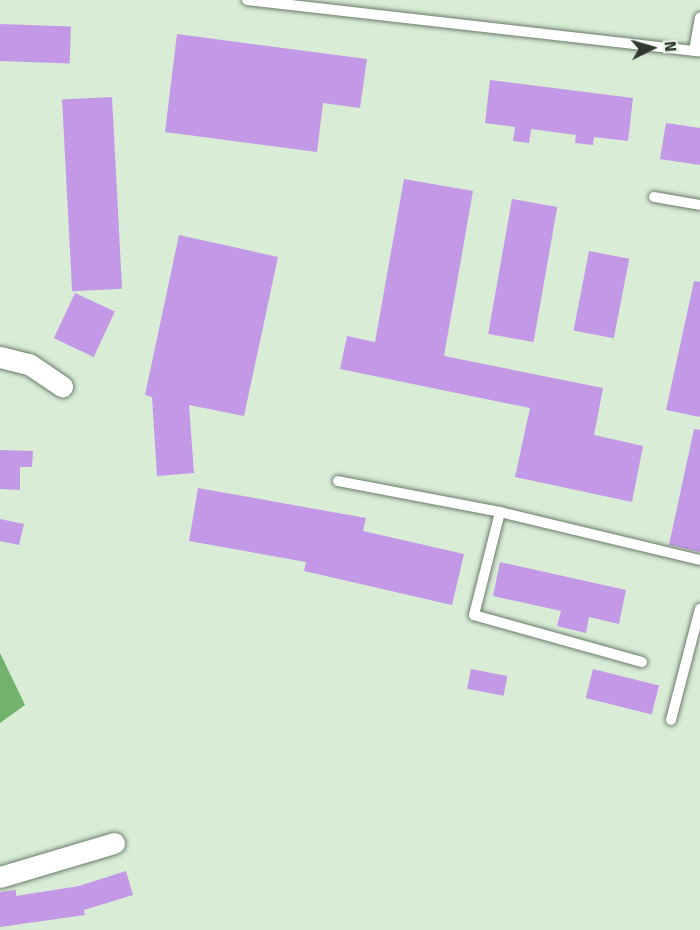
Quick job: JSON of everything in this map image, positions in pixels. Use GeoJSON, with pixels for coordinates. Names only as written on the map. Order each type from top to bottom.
{"type":"FeatureCollection","features":[{"type":"Feature","properties":{"kind":"street"},"geometry":{"type":"LineString","coordinates":[[0,357],[29,364],[62,386]]}},
{"type":"Feature","properties":{"kind":"street"},"geometry":{"type":"LineString","coordinates":[[0,876],[114,843]]}},
{"type":"Feature","properties":{"kind":"lane"},"geometry":{"type":"LineString","coordinates":[[247,0],[336,5],[697,52],[700,18]]}},
{"type":"Feature","properties":{"kind":"lane"},"geometry":{"type":"LineString","coordinates":[[654,197],[700,206]]}},
{"type":"Feature","properties":{"kind":"lane"},"geometry":{"type":"LineString","coordinates":[[338,482],[500,512],[700,560]]}},
{"type":"Feature","properties":{"kind":"lane"},"geometry":{"type":"LineString","coordinates":[[500,512],[474,615],[642,663]]}},
{"type":"Feature","properties":{"kind":"lane"},"geometry":{"type":"LineString","coordinates":[[671,720],[700,609]]}},
{"type":"Feature","properties":{"kind":"green space"},"geometry":{"type":"Polygon","coordinates":[[[0,653],[25,705],[0,723],[0,653]]]}},
{"type":"Feature","properties":{"kind":"building"},"geometry":{"type":"Polygon","coordinates":[[[0,24],[71,26],[70,63],[0,61],[0,24]]]}},
{"type":"Feature","properties":{"kind":"building"},"geometry":{"type":"Polygon","coordinates":[[[177,34],[367,59],[360,108],[323,103],[317,152],[165,132],[177,34]]]}},
{"type":"Feature","properties":{"kind":"building"},"geometry":{"type":"Polygon","coordinates":[[[490,80],[633,98],[628,141],[594,137],[593,145],[575,143],[576,135],[531,129],[529,143],[513,141],[515,127],[485,123],[490,80]]]}},
{"type":"Feature","properties":{"kind":"building"},"geometry":{"type":"Polygon","coordinates":[[[112,97],[122,289],[72,291],[62,100],[112,97]]]}},
{"type":"Feature","properties":{"kind":"building"},"geometry":{"type":"Polygon","coordinates":[[[666,123],[700,128],[700,165],[660,159],[666,123]]]}},
{"type":"Feature","properties":{"kind":"building"},"geometry":{"type":"Polygon","coordinates":[[[404,179],[473,191],[444,356],[603,388],[594,435],[643,446],[632,502],[515,477],[530,408],[340,369],[347,336],[375,342],[404,179]]]}},
{"type":"Feature","properties":{"kind":"building"},"geometry":{"type":"Polygon","coordinates":[[[512,199],[557,207],[534,342],[488,334],[512,199]]]}},
{"type":"Feature","properties":{"kind":"building"},"geometry":{"type":"Polygon","coordinates":[[[179,235],[278,257],[244,416],[189,405],[194,473],[157,476],[152,397],[145,395],[179,235]]]}},
{"type":"Feature","properties":{"kind":"building"},"geometry":{"type":"Polygon","coordinates":[[[589,251],[629,259],[614,338],[574,331],[589,251]]]}},
{"type":"Feature","properties":{"kind":"building"},"geometry":{"type":"Polygon","coordinates":[[[694,281],[700,282],[700,417],[666,410],[694,281]]]}},
{"type":"Feature","properties":{"kind":"building"},"geometry":{"type":"Polygon","coordinates":[[[75,293],[115,312],[94,357],[54,338],[75,293]]]}},
{"type":"Feature","properties":{"kind":"building"},"geometry":{"type":"Polygon","coordinates":[[[694,429],[700,430],[700,552],[669,545],[694,429]]]}},
{"type":"Feature","properties":{"kind":"building"},"geometry":{"type":"Polygon","coordinates":[[[0,450],[33,451],[32,467],[20,467],[20,490],[0,489],[0,450]]]}},
{"type":"Feature","properties":{"kind":"building"},"geometry":{"type":"Polygon","coordinates":[[[198,488],[366,518],[363,531],[464,554],[452,605],[304,571],[306,562],[189,541],[198,488]]]}},
{"type":"Feature","properties":{"kind":"building"},"geometry":{"type":"Polygon","coordinates":[[[0,519],[24,524],[19,545],[0,541],[0,519]]]}},
{"type":"Feature","properties":{"kind":"building"},"geometry":{"type":"Polygon","coordinates":[[[500,562],[626,590],[619,624],[589,617],[586,633],[557,626],[561,611],[493,596],[500,562]]]}},
{"type":"Feature","properties":{"kind":"building"},"geometry":{"type":"Polygon","coordinates":[[[471,669],[507,676],[504,696],[467,689],[471,669]]]}},
{"type":"Feature","properties":{"kind":"building"},"geometry":{"type":"Polygon","coordinates":[[[593,669],[659,685],[652,715],[586,698],[593,669]]]}},
{"type":"Feature","properties":{"kind":"building"},"geometry":{"type":"Polygon","coordinates":[[[126,871],[133,895],[84,910],[85,915],[0,927],[0,892],[16,890],[16,896],[79,886],[126,871]]]}}]}
